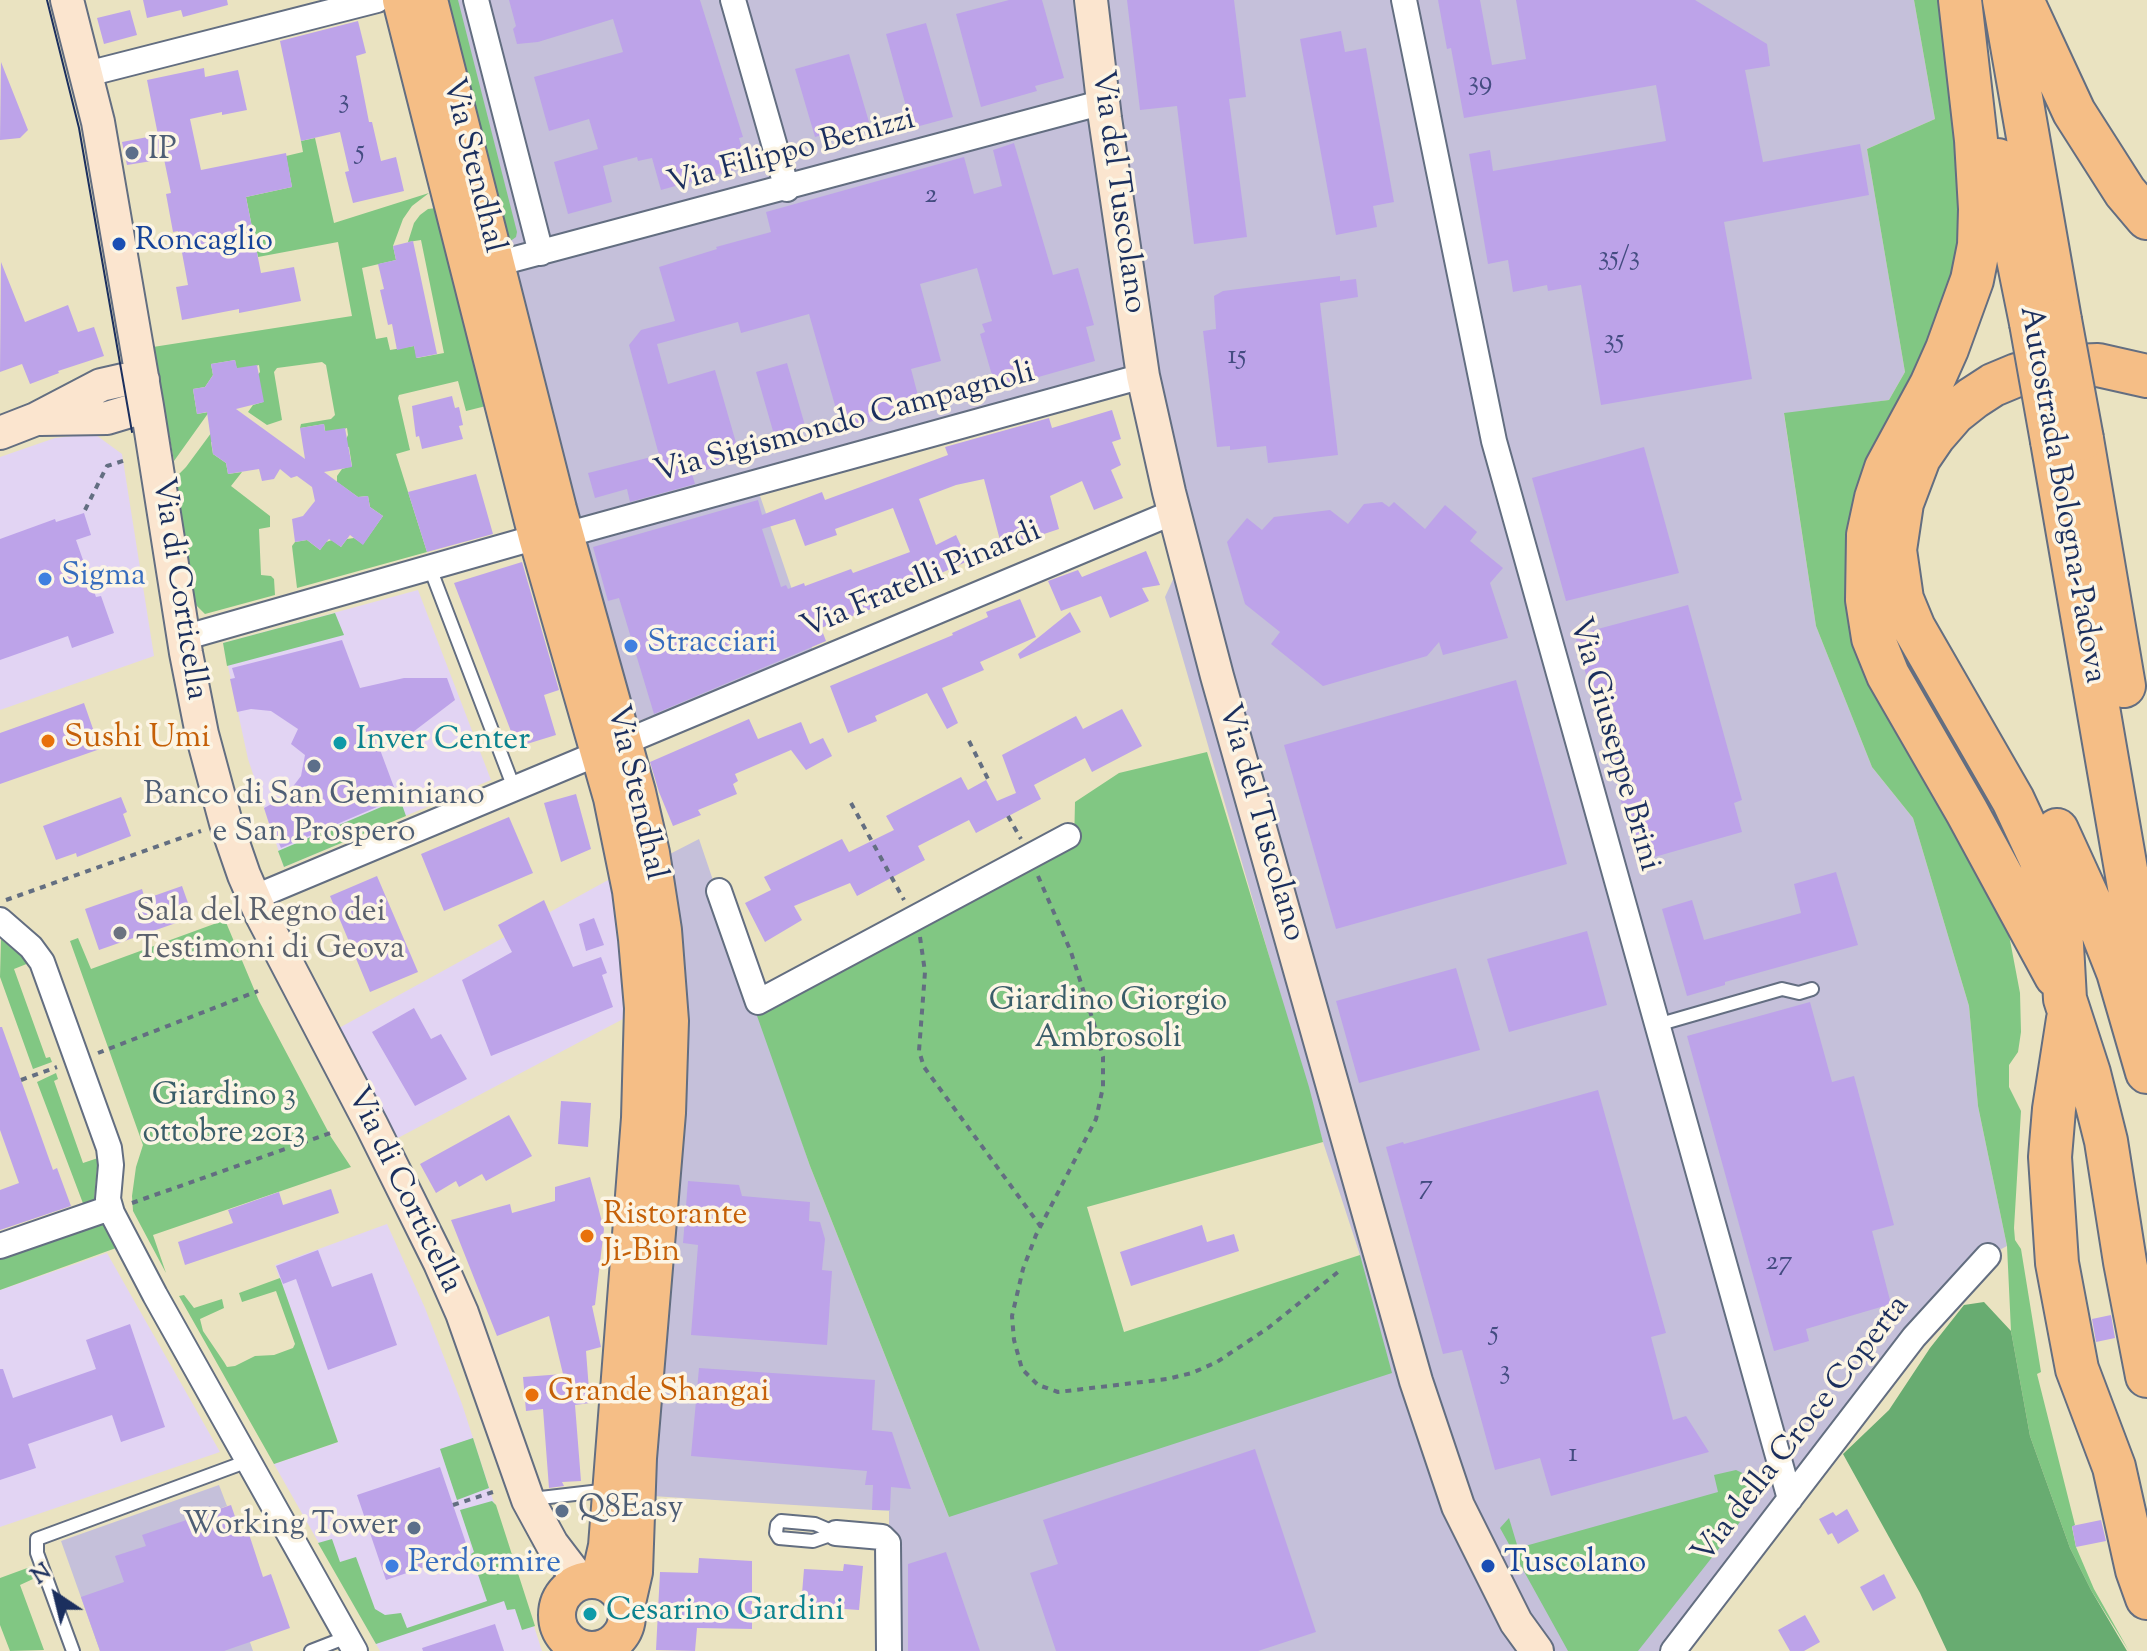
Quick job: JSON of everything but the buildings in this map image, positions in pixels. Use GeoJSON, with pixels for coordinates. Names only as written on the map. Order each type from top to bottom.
{"type":"FeatureCollection","features":[{"type":"Feature","properties":{"kind":"highway"},"geometry":{"type":"LineString","coordinates":[[1960,0],[1976,140],[1979,245],[1972,280],[1947,349],[1886,468],[1876,498],[1868,535],[1867,600],[1873,638],[1888,675],[2029,923],[2067,1007],[2089,1073],[2106,1141],[2147,1376]]}},
{"type":"Feature","properties":{"kind":"highway","name":"Autostrada Bologna-Padova"},"geometry":{"type":"LineString","coordinates":[[1968,0],[2046,322]]}},
{"type":"Feature","properties":{"kind":"highway","name":"Autostrada Bologna-Padova"},"geometry":{"type":"LineString","coordinates":[[2004,0],[2046,322],[2067,440],[2147,822]]}},
{"type":"Feature","properties":{"kind":"highway"},"geometry":{"type":"LineString","coordinates":[[2022,0],[2074,112],[2125,192],[2147,218]]}},
{"type":"Feature","properties":{"kind":"highway"},"geometry":{"type":"LineString","coordinates":[[2147,376],[2109,366],[2073,364],[2017,375],[1993,385],[1954,413],[1919,458],[1909,480],[1897,528],[1897,575],[1902,599],[1914,628],[2013,800],[2049,879],[2061,927],[2067,1007],[2050,1157],[2057,1263],[2077,1369],[2114,1467],[2137,1570],[2147,1598]]}},
{"type":"Feature","properties":{"kind":"highway"},"geometry":{"type":"LineString","coordinates":[[2147,408],[2115,394],[2072,389],[2023,398],[2001,408],[1964,436],[1936,473],[1920,519],[1918,540],[1921,580],[1934,621],[2053,823],[2118,972],[2147,1072]]}},
{"type":"Feature","properties":{"kind":"highway","name":"Autostrada Bologna-Padova"},"geometry":{"type":"LineString","coordinates":[[2067,440],[2147,991]]}},
{"type":"Feature","properties":{"kind":"main road","name":"Via Stendhal"},"geometry":{"type":"LineString","coordinates":[[401,0],[612,747],[655,876],[663,930],[670,1021],[664,1167],[638,1458],[634,1577],[626,1607],[625,1626],[613,1646]]}},
{"type":"Feature","properties":{"kind":"main road","name":"Via Stendhal"},"geometry":{"type":"LineString","coordinates":[[429,0],[496,264],[551,536]]}},
{"type":"Feature","properties":{"kind":"main road","name":"Via Stendhal"},"geometry":{"type":"LineString","coordinates":[[558,1536],[602,1568],[607,1546],[640,1118],[643,1008],[631,891],[615,812],[612,747]]}},
{"type":"Feature","properties":{"kind":"main road","name":"Via Stendhal"},"geometry":{"type":"LineString","coordinates":[[558,1536],[568,1589],[556,1615],[562,1641]]}},
{"type":"Feature","properties":{"kind":"main road"},"geometry":{"type":"LineString","coordinates":[[558,1536],[617,1591],[626,1607]]}},
{"type":"Feature","properties":{"kind":"main road"},"geometry":{"type":"LineString","coordinates":[[562,1641],[583,1649],[613,1646]]}},
{"type":"Feature","properties":{"kind":"street","name":"Via di Corticella"},"geometry":{"type":"LineString","coordinates":[[67,0],[87,74],[145,393],[183,638],[208,760],[226,823],[253,898],[440,1263],[558,1536]]}},
{"type":"Feature","properties":{"kind":"street"},"geometry":{"type":"LineString","coordinates":[[87,74],[377,0]]}},
{"type":"Feature","properties":{"kind":"street"},"geometry":{"type":"LineString","coordinates":[[476,0],[541,253]]}},
{"type":"Feature","properties":{"kind":"street"},"geometry":{"type":"LineString","coordinates":[[733,0],[787,189]]}},
{"type":"Feature","properties":{"kind":"street","name":"Via del Tuscolano"},"geometry":{"type":"LineString","coordinates":[[1091,0],[1143,376],[1174,512],[1221,691],[1416,1381],[1458,1506],[1520,1637],[1537,1651]]}},
{"type":"Feature","properties":{"kind":"street","name":"Via Giuseppe Brini"},"geometry":{"type":"LineString","coordinates":[[1404,0],[1494,441],[1790,1499]]}},
{"type":"Feature","properties":{"kind":"street","name":"Via Filippo Benizzi"},"geometry":{"type":"LineString","coordinates":[[496,264],[787,189],[1104,102]]}},
{"type":"Feature","properties":{"kind":"street","name":"Via Sigismondo Campagnoli"},"geometry":{"type":"LineString","coordinates":[[183,638],[430,568],[1143,376]]}},
{"type":"Feature","properties":{"kind":"street"},"geometry":{"type":"LineString","coordinates":[[0,433],[36,419],[107,418],[145,393]]}},
{"type":"Feature","properties":{"kind":"street","name":"Via Fratelli Pinardi"},"geometry":{"type":"LineString","coordinates":[[253,898],[1174,512]]}},
{"type":"Feature","properties":{"kind":"street"},"geometry":{"type":"LineString","coordinates":[[719,891],[758,1002],[1068,836]]}},
{"type":"Feature","properties":{"kind":"street"},"geometry":{"type":"LineString","coordinates":[[0,920],[31,947],[42,962],[109,1148],[108,1199],[118,1206],[155,1295],[351,1644]]}},
{"type":"Feature","properties":{"kind":"street"},"geometry":{"type":"LineString","coordinates":[[0,1246],[118,1206]]}},
{"type":"Feature","properties":{"kind":"street","name":"Via della Croce Coperta"},"geometry":{"type":"LineString","coordinates":[[1673,1651],[1914,1337],[1988,1256]]}},
{"type":"Feature","properties":{"kind":"street"},"geometry":{"type":"LineString","coordinates":[[836,1533],[882,1537],[888,1543],[889,1651]]}},
{"type":"Feature","properties":{"kind":"lane"},"geometry":{"type":"LineString","coordinates":[[430,568],[514,788]]}},
{"type":"Feature","properties":{"kind":"lane"},"geometry":{"type":"LineString","coordinates":[[1657,1025],[1782,989],[1799,993],[1812,989]]}},
{"type":"Feature","properties":{"kind":"lane"},"geometry":{"type":"LineString","coordinates":[[73,1651],[37,1553],[37,1539],[248,1461]]}},
{"type":"Feature","properties":{"kind":"lane"},"geometry":{"type":"LineString","coordinates":[[558,1536],[611,1489]]}},
{"type":"Feature","properties":{"kind":"lane"},"geometry":{"type":"LineString","coordinates":[[311,1651],[351,1644]]}},
{"type":"Feature","properties":{"kind":"path"},"geometry":{"type":"LineString","coordinates":[[85,510],[107,466],[126,460]]}},
{"type":"Feature","properties":{"kind":"path"},"geometry":{"type":"LineString","coordinates":[[969,741],[988,779]]}},
{"type":"Feature","properties":{"kind":"path"},"geometry":{"type":"LineString","coordinates":[[851,803],[913,918],[920,937],[925,972],[919,1051],[924,1067],[1041,1227]]}},
{"type":"Feature","properties":{"kind":"path"},"geometry":{"type":"LineString","coordinates":[[1008,816],[1030,857],[1071,952],[1103,1057],[1103,1087],[1096,1119],[1023,1269],[1012,1316],[1014,1340],[1022,1369],[1038,1385],[1058,1392],[1167,1379],[1192,1373],[1217,1362],[1268,1328],[1338,1272]]}},
{"type":"Feature","properties":{"kind":"path"},"geometry":{"type":"LineString","coordinates":[[0,902],[203,831]]}},
{"type":"Feature","properties":{"kind":"path"},"geometry":{"type":"LineString","coordinates":[[92,1055],[258,991]]}},
{"type":"Feature","properties":{"kind":"path"},"geometry":{"type":"LineString","coordinates":[[21,1080],[64,1065]]}},
{"type":"Feature","properties":{"kind":"path"},"geometry":{"type":"LineString","coordinates":[[118,1206],[333,1132]]}},
{"type":"Feature","properties":{"kind":"path"},"geometry":{"type":"LineString","coordinates":[[453,1505],[496,1491]]}},
{"type":"Feature","properties":{"kind":"shaded area"},"geometry":{"type":"Polygon","coordinates":[[[443,0],[1914,0],[1935,119],[1867,149],[1905,372],[1889,400],[1784,414],[1816,626],[1872,767],[1913,818],[1969,1006],[1978,1106],[2007,1246],[1988,1256],[1673,1651],[889,1651],[889,1511],[652,1496],[666,856],[699,839],[810,1166],[949,1517],[1360,1255],[1323,1142],[1165,597],[1181,562],[1137,377],[757,487],[815,657],[633,723],[443,0]]]}},
{"type":"Feature","properties":{"kind":"shaded area"},"geometry":{"type":"Polygon","coordinates":[[[91,434],[122,454],[154,656],[0,710],[0,457],[55,438],[91,434]]]}},
{"type":"Feature","properties":{"kind":"shaded area"},"geometry":{"type":"Polygon","coordinates":[[[418,590],[491,780],[284,867],[248,759],[223,643],[418,590]]]}},
{"type":"Feature","properties":{"kind":"shaded area"},"geometry":{"type":"Polygon","coordinates":[[[610,879],[625,1018],[396,1139],[339,1028],[610,879]]]}},
{"type":"Feature","properties":{"kind":"shaded area"},"geometry":{"type":"Polygon","coordinates":[[[387,1224],[425,1308],[462,1404],[542,1651],[380,1651],[274,1464],[338,1442],[275,1265],[387,1224]]]}},
{"type":"Feature","properties":{"kind":"shaded area"},"geometry":{"type":"Polygon","coordinates":[[[107,1253],[220,1452],[0,1527],[0,1290],[107,1253]]]}},
{"type":"Feature","properties":{"kind":"shaded area"},"geometry":{"type":"Polygon","coordinates":[[[219,1485],[227,1506],[196,1517],[234,1595],[253,1651],[100,1651],[61,1541],[219,1485]]]}},
{"type":"Feature","properties":{"kind":"green space"},"geometry":{"type":"Polygon","coordinates":[[[446,0],[458,0],[517,232],[509,242],[446,0]]]}},
{"type":"Feature","properties":{"kind":"green space"},"geometry":{"type":"Polygon","coordinates":[[[1914,0],[1941,0],[1959,120],[1965,255],[1850,538],[2009,935],[2020,993],[2021,1032],[2018,1052],[2009,1065],[2009,1087],[2021,1111],[2014,1228],[2015,1240],[2021,1249],[2041,1372],[2037,1374],[2075,1525],[2072,1527],[2076,1547],[2094,1589],[2129,1651],[2091,1590],[2070,1548],[2030,1436],[2011,1331],[2007,1246],[1978,1106],[1969,1006],[1913,818],[1872,767],[1816,626],[1784,413],[1889,400],[1905,372],[1867,149],[1935,119],[1914,0]]]}},
{"type":"Feature","properties":{"kind":"green space"},"geometry":{"type":"Polygon","coordinates":[[[315,138],[334,223],[429,193],[412,206],[403,219],[393,246],[396,260],[362,268],[376,339],[387,337],[390,350],[414,346],[417,358],[444,353],[421,240],[408,242],[420,215],[436,208],[486,406],[466,411],[458,381],[399,395],[410,450],[396,454],[427,552],[297,588],[292,546],[295,542],[307,540],[320,550],[332,540],[341,547],[347,539],[354,538],[363,544],[383,516],[370,507],[368,496],[358,497],[337,482],[342,469],[352,466],[349,447],[342,448],[348,435],[347,428],[326,435],[324,424],[300,428],[301,424],[331,419],[335,415],[326,365],[322,362],[277,368],[274,372],[282,420],[267,425],[248,412],[253,405],[263,402],[256,377],[260,372],[259,365],[237,371],[235,360],[211,364],[213,375],[205,387],[193,389],[197,414],[209,412],[174,461],[153,347],[352,316],[338,242],[258,257],[246,197],[292,187],[286,156],[303,152],[301,141],[315,138]]]}},
{"type":"Feature","properties":{"kind":"green space"},"geometry":{"type":"Polygon","coordinates":[[[220,421],[222,439],[211,442],[213,454],[226,463],[228,474],[242,472],[231,486],[270,516],[270,527],[259,529],[261,575],[274,579],[275,595],[205,614],[194,603],[174,479],[220,421]]]}},
{"type":"Feature","properties":{"kind":"green space"},"geometry":{"type":"Polygon","coordinates":[[[335,613],[344,635],[227,666],[223,643],[335,613]]]}},
{"type":"Feature","properties":{"kind":"green space","name":"Giardino Giorgio Ambrosoli"},"geometry":{"type":"Polygon","coordinates":[[[1207,752],[1323,1142],[1087,1207],[1124,1332],[1360,1255],[1392,1373],[949,1517],[810,1166],[756,1013],[1074,846],[1075,802],[1119,773],[1207,752]]]}},
{"type":"Feature","properties":{"kind":"green space"},"geometry":{"type":"Polygon","coordinates":[[[400,799],[406,816],[284,867],[278,851],[400,799]]]}},
{"type":"Feature","properties":{"kind":"green space","name":"Giardino 3 ottobre 2013"},"geometry":{"type":"Polygon","coordinates":[[[225,920],[259,1001],[331,1137],[351,1167],[153,1235],[166,1273],[133,1211],[136,1167],[143,1145],[70,941],[78,938],[91,969],[225,920]]]}},
{"type":"Feature","properties":{"kind":"green space"},"geometry":{"type":"Polygon","coordinates":[[[1,939],[29,963],[14,969],[46,1058],[50,1057],[52,1062],[33,1069],[0,977],[1,939]]]}},
{"type":"Feature","properties":{"kind":"green space"},"geometry":{"type":"Polygon","coordinates":[[[56,1073],[58,1079],[54,1081],[83,1163],[98,1158],[94,1201],[84,1206],[37,1082],[56,1073]]]}},
{"type":"Feature","properties":{"kind":"green space"},"geometry":{"type":"Polygon","coordinates":[[[101,1219],[116,1248],[0,1290],[0,1254],[101,1219]]]}},
{"type":"Feature","properties":{"kind":"green space"},"geometry":{"type":"Polygon","coordinates":[[[280,1278],[338,1442],[274,1464],[179,1296],[184,1295],[194,1308],[222,1299],[224,1308],[200,1319],[203,1331],[227,1367],[235,1366],[255,1356],[274,1355],[293,1348],[295,1344],[276,1291],[242,1302],[239,1293],[280,1278]]]}},
{"type":"Feature","properties":{"kind":"green space"},"geometry":{"type":"Polygon","coordinates":[[[1984,1302],[2011,1331],[2030,1436],[2070,1548],[2127,1651],[1947,1651],[1920,1593],[1843,1454],[1889,1410],[1930,1348],[1964,1305],[1984,1302]]]}},
{"type":"Feature","properties":{"kind":"green space"},"geometry":{"type":"Polygon","coordinates":[[[473,1438],[489,1488],[457,1500],[440,1449],[473,1438]]]}},
{"type":"Feature","properties":{"kind":"green space"},"geometry":{"type":"Polygon","coordinates":[[[1736,1470],[1753,1478],[1750,1501],[1740,1522],[1638,1651],[1568,1651],[1500,1528],[1509,1518],[1518,1548],[1718,1492],[1714,1475],[1736,1470]]]}},
{"type":"Feature","properties":{"kind":"green space"},"geometry":{"type":"Polygon","coordinates":[[[492,1501],[496,1505],[535,1626],[522,1630],[515,1609],[507,1610],[504,1601],[376,1644],[318,1543],[332,1539],[340,1562],[356,1557],[375,1609],[385,1615],[401,1613],[407,1628],[487,1601],[460,1510],[492,1501]]]}},
{"type":"Feature","properties":{"kind":"green space"},"geometry":{"type":"Polygon","coordinates":[[[30,1567],[33,1579],[20,1585],[44,1650],[10,1651],[0,1625],[0,1578],[30,1567]]]}},
{"type":"Feature","properties":{"kind":"tram line"},"geometry":{"type":"LineString","coordinates":[[47,0],[79,128],[132,432]]}},
{"type":"Feature","properties":{"kind":"place","name":"IP"},"geometry":{"type":"Point","coordinates":[132,153]}},
{"type":"Feature","properties":{"kind":"place","name":"Roncaglio"},"geometry":{"type":"Point","coordinates":[119,244]}},
{"type":"Feature","properties":{"kind":"place","name":"Sigma"},"geometry":{"type":"Point","coordinates":[45,579]}},
{"type":"Feature","properties":{"kind":"place","name":"Stracciari"},"geometry":{"type":"Point","coordinates":[631,646]}},
{"type":"Feature","properties":{"kind":"place","name":"Sushi Umi"},"geometry":{"type":"Point","coordinates":[48,741]}},
{"type":"Feature","properties":{"kind":"place","name":"Inver Center"},"geometry":{"type":"Point","coordinates":[340,743]}},
{"type":"Feature","properties":{"kind":"place","name":"Banco di San Geminiano e San Prospero"},"geometry":{"type":"Point","coordinates":[314,766]}},
{"type":"Feature","properties":{"kind":"place","name":"Sala del Regno dei Testimoni di Geova"},"geometry":{"type":"Point","coordinates":[120,933]}},
{"type":"Feature","properties":{"kind":"place","name":"Ristorante Ji-Bin"},"geometry":{"type":"Point","coordinates":[587,1236]}},
{"type":"Feature","properties":{"kind":"place","name":"Grande Shangai"},"geometry":{"type":"Point","coordinates":[532,1395]}},
{"type":"Feature","properties":{"kind":"place","name":"Q8Easy"},"geometry":{"type":"Point","coordinates":[562,1511]}},
{"type":"Feature","properties":{"kind":"place","name":"Working Tower"},"geometry":{"type":"Point","coordinates":[414,1528]}},
{"type":"Feature","properties":{"kind":"place","name":"Perdormire"},"geometry":{"type":"Point","coordinates":[392,1566]}},
{"type":"Feature","properties":{"kind":"place","name":"Tuscolano"},"geometry":{"type":"Point","coordinates":[1488,1566]}},
{"type":"Feature","properties":{"kind":"place","name":"Cesarino Gardini"},"geometry":{"type":"Point","coordinates":[590,1614]}}]}
